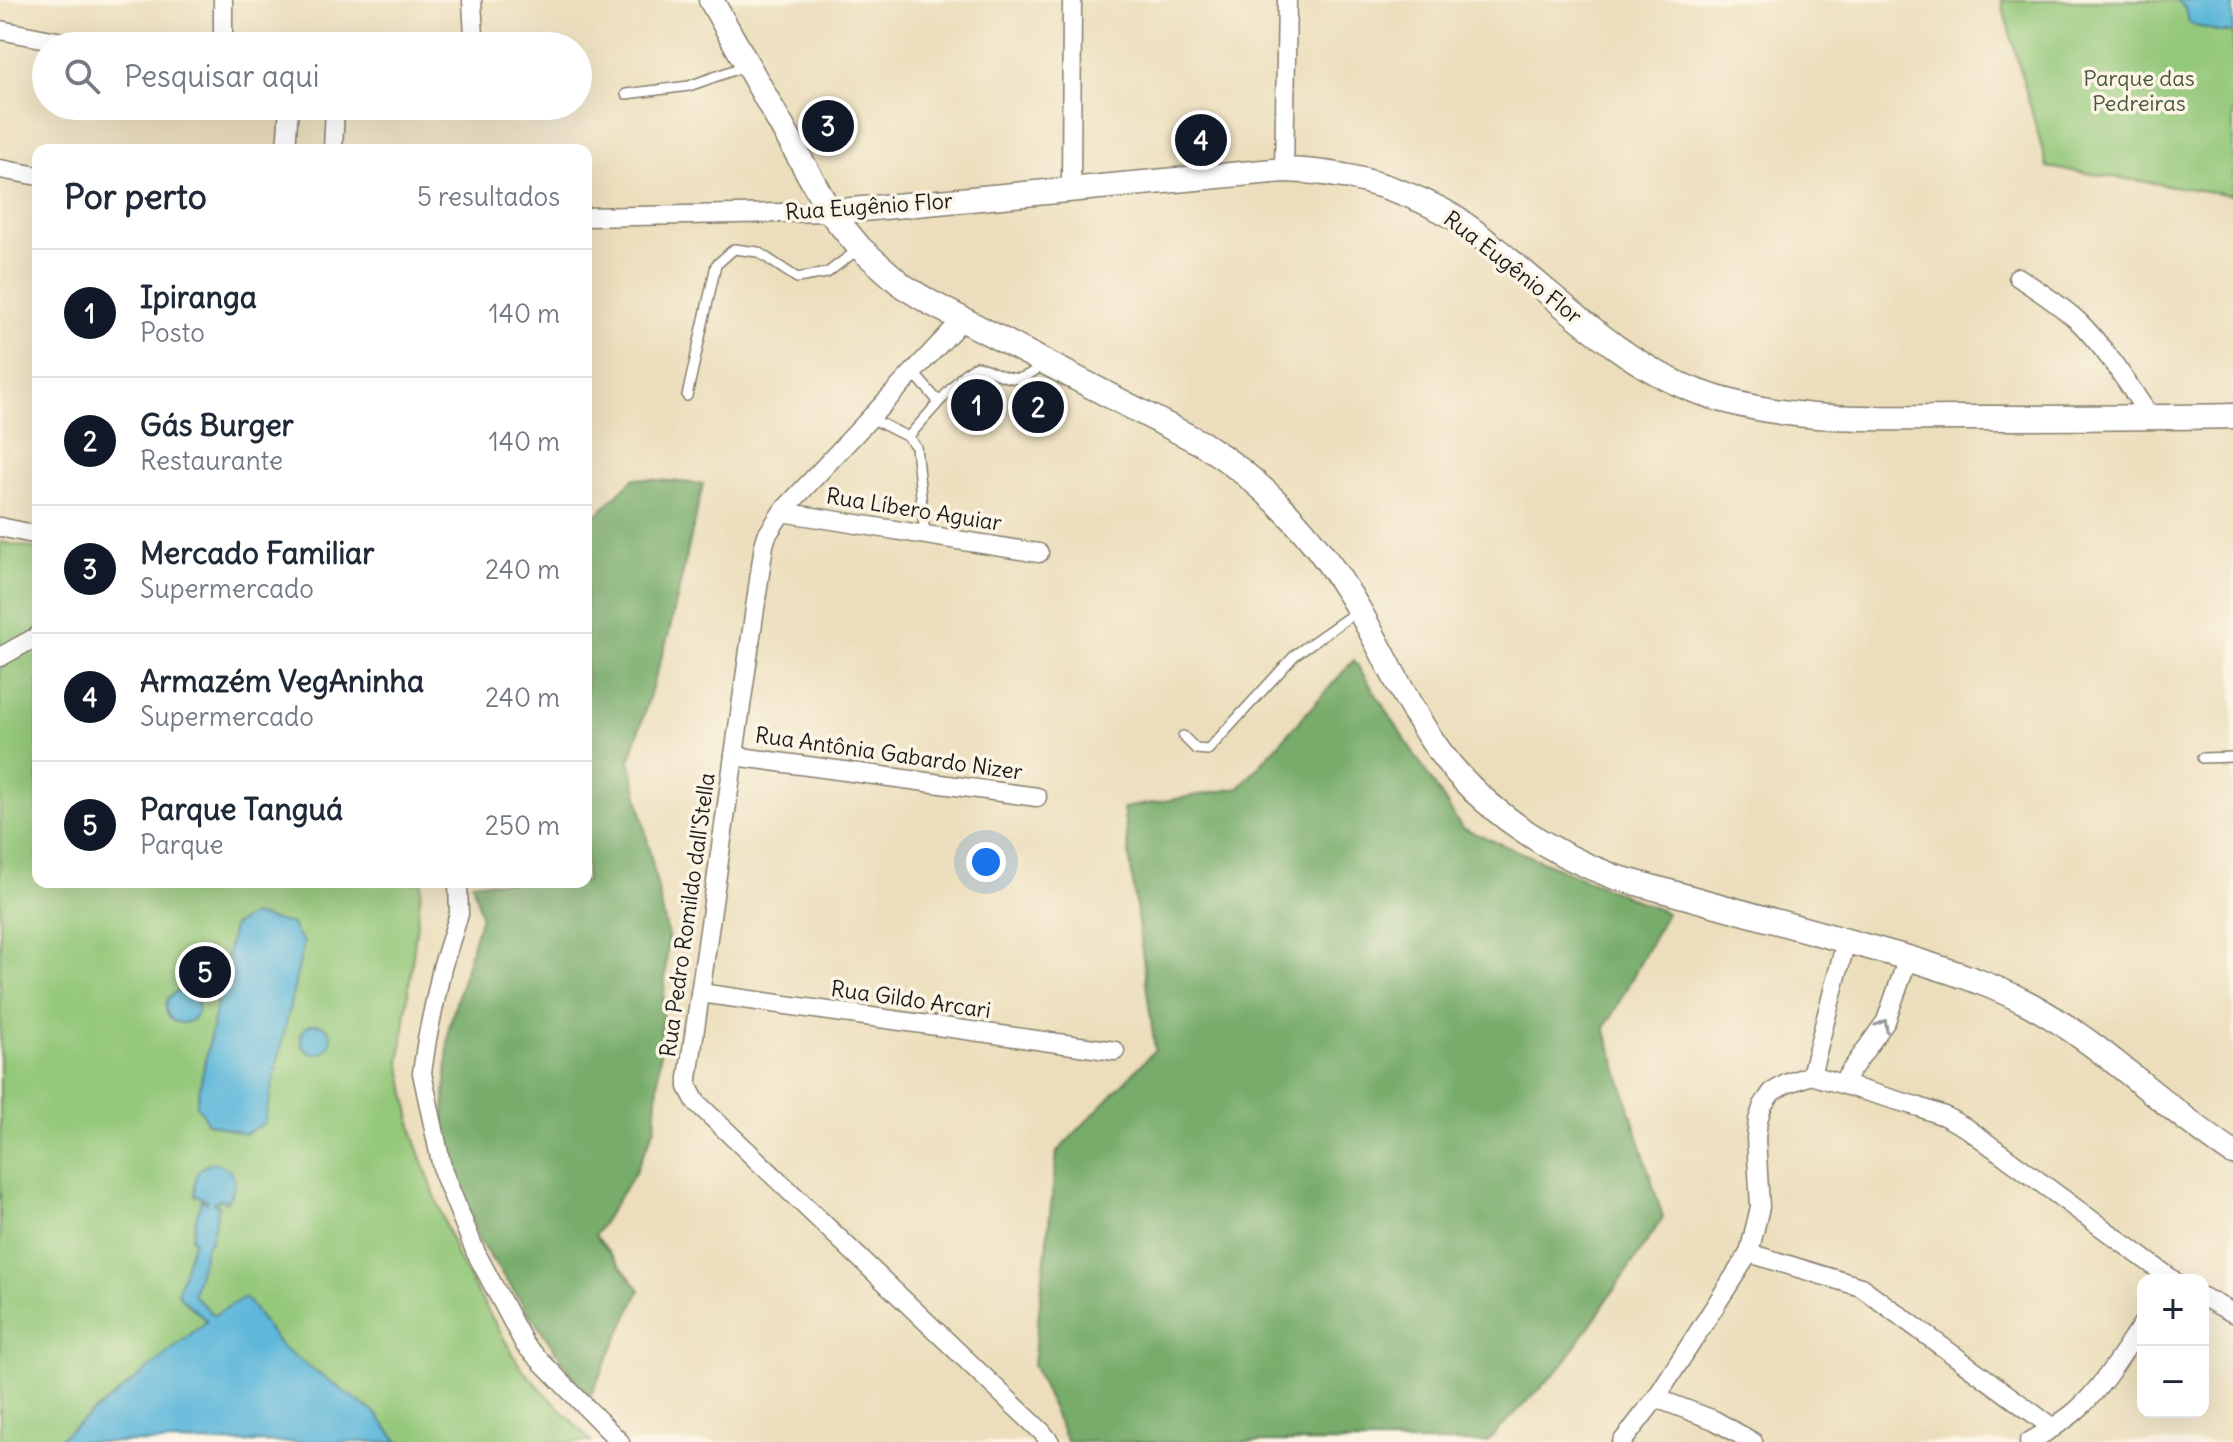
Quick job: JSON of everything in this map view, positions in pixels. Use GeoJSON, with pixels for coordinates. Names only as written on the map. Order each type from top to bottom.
{"type":"FeatureCollection","features":[{"type":"Feature","properties":{"kind":"main road"},"geometry":{"type":"LineString","coordinates":[[711,0],[830,212],[860,248],[903,286],[962,320],[1177,429],[1228,459],[1279,504],[1323,554],[1442,754],[1501,815],[1578,864],[1954,972],[2030,1005],[2073,1032],[2233,1153]]}},
{"type":"Feature","properties":{"kind":"main road","name":"Rua Eugênio Flor"},"geometry":{"type":"LineString","coordinates":[[830,212],[1284,170],[1341,174],[1372,181],[1442,210],[1477,233],[1622,352],[1657,375],[1697,392],[1746,407],[1781,414],[1862,418],[2233,416]]}},
{"type":"Feature","properties":{"kind":"street"},"geometry":{"type":"LineString","coordinates":[[223,0],[223,32]]}},
{"type":"Feature","properties":{"kind":"street"},"geometry":{"type":"LineString","coordinates":[[472,0],[474,32]]}},
{"type":"Feature","properties":{"kind":"street"},"geometry":{"type":"LineString","coordinates":[[1071,190],[1072,0]]}},
{"type":"Feature","properties":{"kind":"street"},"geometry":{"type":"LineString","coordinates":[[1284,170],[1287,0]]}},
{"type":"Feature","properties":{"kind":"street"},"geometry":{"type":"LineString","coordinates":[[0,30],[32,36]]}},
{"type":"Feature","properties":{"kind":"street"},"geometry":{"type":"LineString","coordinates":[[286,144],[288,120]]}},
{"type":"Feature","properties":{"kind":"street"},"geometry":{"type":"LineString","coordinates":[[333,144],[334,120]]}},
{"type":"Feature","properties":{"kind":"street"},"geometry":{"type":"LineString","coordinates":[[0,169],[32,175]]}},
{"type":"Feature","properties":{"kind":"street","name":"Rua Eugênio Flor"},"geometry":{"type":"LineString","coordinates":[[592,217],[830,212]]}},
{"type":"Feature","properties":{"kind":"street"},"geometry":{"type":"LineString","coordinates":[[2018,277],[2079,322],[2101,347],[2151,418]]}},
{"type":"Feature","properties":{"kind":"street","name":"Rua Pedro Romildo dall'Stella"},"geometry":{"type":"LineString","coordinates":[[962,320],[782,512],[764,545],[688,1087],[696,1102],[1050,1442]]}},
{"type":"Feature","properties":{"kind":"street","name":"Rua Líbero Aguiar"},"geometry":{"type":"LineString","coordinates":[[782,512],[1039,553]]}},
{"type":"Feature","properties":{"kind":"street"},"geometry":{"type":"LineString","coordinates":[[0,527],[32,534]]}},
{"type":"Feature","properties":{"kind":"street"},"geometry":{"type":"LineString","coordinates":[[0,657],[32,639]]}},
{"type":"Feature","properties":{"kind":"street","name":"Rua Antônia Gabardo Nizer"},"geometry":{"type":"LineString","coordinates":[[734,756],[1037,797]]}},
{"type":"Feature","properties":{"kind":"street"},"geometry":{"type":"LineString","coordinates":[[458,888],[459,914],[442,968],[422,1073],[443,1172],[476,1253],[525,1345],[620,1442]]}},
{"type":"Feature","properties":{"kind":"street"},"geometry":{"type":"LineString","coordinates":[[1811,1075],[1846,941]]}},
{"type":"Feature","properties":{"kind":"street"},"geometry":{"type":"LineString","coordinates":[[1842,1083],[1886,1021],[1908,958]]}},
{"type":"Feature","properties":{"kind":"street","name":"Rua Gildo Arcari"},"geometry":{"type":"LineString","coordinates":[[700,993],[1115,1051]]}},
{"type":"Feature","properties":{"kind":"street"},"geometry":{"type":"LineString","coordinates":[[1622,1442],[1656,1398],[1749,1253],[1760,1207],[1756,1138],[1763,1105],[1772,1092],[1811,1075],[1919,1107],[1968,1129],[2165,1274]]}},
{"type":"Feature","properties":{"kind":"street"},"geometry":{"type":"LineString","coordinates":[[1749,1253],[1861,1287],[2053,1428]]}},
{"type":"Feature","properties":{"kind":"street"},"geometry":{"type":"LineString","coordinates":[[2209,1300],[2233,1313]]}},
{"type":"Feature","properties":{"kind":"street"},"geometry":{"type":"LineString","coordinates":[[2029,1442],[2078,1409],[2137,1331]]}},
{"type":"Feature","properties":{"kind":"street"},"geometry":{"type":"LineString","coordinates":[[1656,1398],[1714,1420],[1753,1442]]}},
{"type":"Feature","properties":{"kind":"lane"},"geometry":{"type":"LineString","coordinates":[[626,94],[689,86],[748,65]]}},
{"type":"Feature","properties":{"kind":"lane"},"geometry":{"type":"LineString","coordinates":[[687,396],[716,265],[734,249],[758,252],[797,278],[827,273],[860,248]]}},
{"type":"Feature","properties":{"kind":"lane"},"geometry":{"type":"LineString","coordinates":[[908,437],[938,401],[976,366],[1004,377],[1022,378],[1045,363]]}},
{"type":"Feature","properties":{"kind":"lane"},"geometry":{"type":"LineString","coordinates":[[913,372],[938,401]]}},
{"type":"Feature","properties":{"kind":"lane"},"geometry":{"type":"LineString","coordinates":[[870,418],[908,437],[916,447],[925,535]]}},
{"type":"Feature","properties":{"kind":"lane"},"geometry":{"type":"LineString","coordinates":[[1183,736],[1196,749],[1208,750],[1296,654],[1359,610]]}},
{"type":"Feature","properties":{"kind":"lane"},"geometry":{"type":"LineString","coordinates":[[2202,758],[2233,757]]}},
{"type":"Feature","properties":{"kind":"green space","name":"Parque das Pedreiras"},"geometry":{"type":"Polygon","coordinates":[[[2001,0],[2233,0],[2233,195],[2047,167],[2001,0]]]}},
{"type":"Feature","properties":{"kind":"green space"},"geometry":{"type":"Polygon","coordinates":[[[634,478],[703,484],[669,633],[630,759],[668,936],[655,1127],[636,1171],[595,1235],[640,1290],[589,1399],[479,1241],[443,1134],[449,1027],[481,915],[474,888],[592,888],[592,519],[634,478]]]}},
{"type":"Feature","properties":{"kind":"green space"},"geometry":{"type":"Polygon","coordinates":[[[0,542],[32,548],[32,888],[421,888],[400,1061],[414,1137],[458,1259],[521,1368],[592,1442],[0,1442],[0,542]]]}},
{"type":"Feature","properties":{"kind":"green space"},"geometry":{"type":"Polygon","coordinates":[[[1354,660],[1462,828],[1667,913],[1605,1028],[1663,1218],[1562,1366],[1487,1442],[1067,1442],[1033,1364],[1057,1152],[1155,1050],[1123,808],[1239,788],[1354,660]]]}},
{"type":"Feature","properties":{"kind":"water"},"geometry":{"type":"Polygon","coordinates":[[[2176,0],[2233,0],[2233,32],[2218,32],[2189,23],[2186,9],[2176,0]]]}},
{"type":"Feature","properties":{"kind":"water"},"geometry":{"type":"Polygon","coordinates":[[[252,915],[292,924],[304,942],[264,1123],[245,1134],[207,1123],[196,1106],[233,926],[252,915]]]}},
{"type":"Feature","properties":{"kind":"water"},"geometry":{"type":"Polygon","coordinates":[[[182,991],[194,995],[198,1007],[194,1019],[182,1023],[170,1019],[166,1007],[170,995],[182,991]]]}},
{"type":"Feature","properties":{"kind":"water"},"geometry":{"type":"Polygon","coordinates":[[[316,1024],[327,1028],[331,1039],[327,1050],[316,1054],[305,1050],[301,1039],[305,1028],[316,1024]]]}},
{"type":"Feature","properties":{"kind":"water"},"geometry":{"type":"Polygon","coordinates":[[[212,1163],[231,1172],[234,1184],[225,1202],[222,1199],[214,1202],[219,1205],[193,1295],[214,1315],[245,1297],[282,1348],[375,1413],[399,1442],[55,1442],[207,1321],[180,1297],[178,1291],[194,1239],[191,1239],[201,1200],[207,1203],[208,1200],[195,1195],[195,1180],[202,1168],[212,1163]]]}},
{"type":"Feature","properties":{"kind":"place","name":"Mercado Familiar"},"geometry":{"type":"Point","coordinates":[828,126]}},
{"type":"Feature","properties":{"kind":"place","name":"Armazém VegAninha"},"geometry":{"type":"Point","coordinates":[1201,140]}},
{"type":"Feature","properties":{"kind":"place","name":"Ipiranga"},"geometry":{"type":"Point","coordinates":[977,405]}},
{"type":"Feature","properties":{"kind":"place","name":"Gás Burger"},"geometry":{"type":"Point","coordinates":[1038,407]}},
{"type":"Feature","properties":{"kind":"place","name":"Parque Tanguá"},"geometry":{"type":"Point","coordinates":[205,972]}}]}
